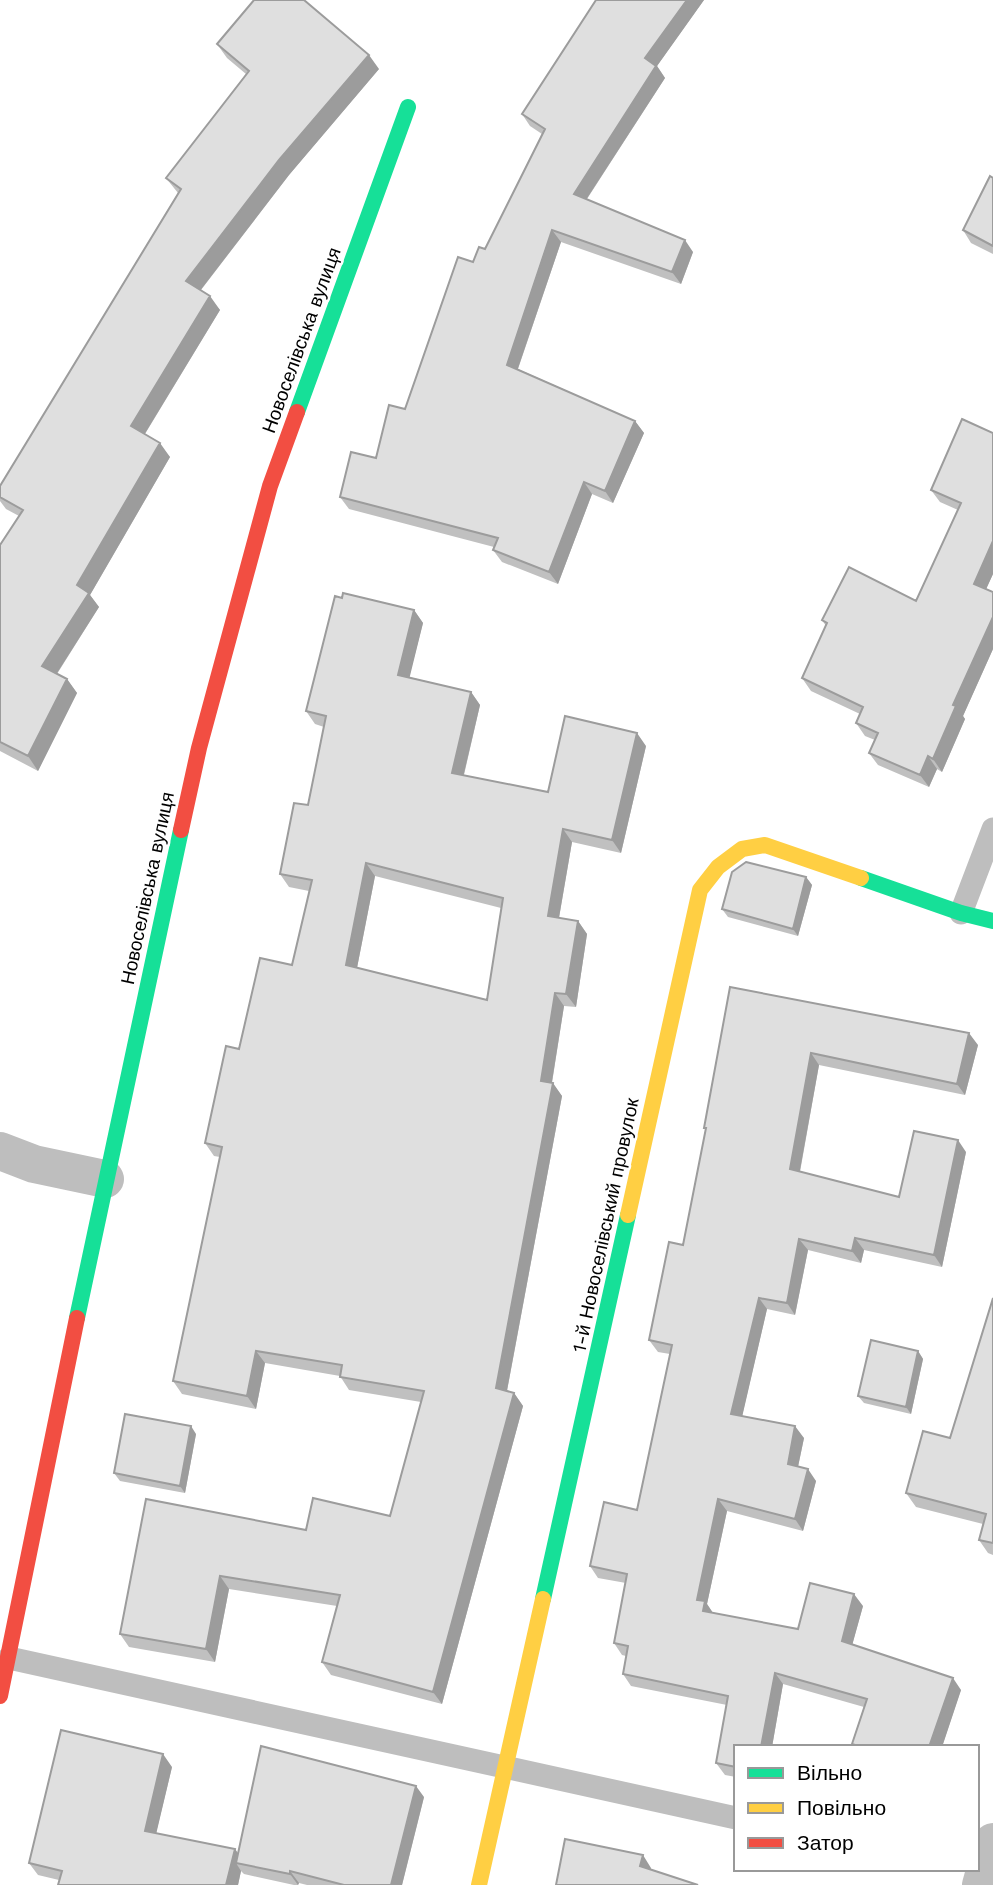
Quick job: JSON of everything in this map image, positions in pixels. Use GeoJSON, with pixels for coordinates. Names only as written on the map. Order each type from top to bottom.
{"type":"FeatureCollection","features":[{"type":"Feature","properties":{"kind":"street","name":"Новоселівська вулиця"},"geometry":{"type":"LineString","coordinates":[[0,1696],[105,1179],[200,748],[270,486],[408,107]]}},
{"type":"Feature","properties":{"kind":"street","name":"1-й Новоселівський провулок"},"geometry":{"type":"LineString","coordinates":[[480,1885],[700,890],[718,867],[742,849],[765,845],[961,913],[993,921]]}},
{"type":"Feature","properties":{"kind":"street"},"geometry":{"type":"LineString","coordinates":[[0,1151],[34,1164],[105,1179]]}},
{"type":"Feature","properties":{"kind":"lane"},"geometry":{"type":"LineString","coordinates":[[961,913],[993,830]]}},
{"type":"Feature","properties":{"kind":"lane"},"geometry":{"type":"LineString","coordinates":[[9,1658],[734,1818]]}},
{"type":"Feature","properties":{"kind":"building"},"geometry":{"type":"Polygon","coordinates":[[[254,0],[304,0],[369,55],[279,160],[186,281],[210,296],[131,426],[160,443],[77,585],[89,593],[42,666],[67,679],[28,756],[0,742],[0,545],[23,510],[0,497],[0,486],[181,189],[166,178],[249,71],[217,44],[254,0]]]}},
{"type":"Feature","properties":{"kind":"building"},"geometry":{"type":"Polygon","coordinates":[[[596,0],[687,0],[645,58],[656,66],[574,194],[685,240],[672,272],[552,230],[507,365],[635,421],[605,491],[584,482],[549,572],[493,550],[498,538],[340,497],[351,452],[376,458],[389,405],[405,409],[458,257],[473,262],[479,247],[485,249],[545,129],[522,114],[596,0]]]}},
{"type":"Feature","properties":{"kind":"building"},"geometry":{"type":"Polygon","coordinates":[[[990,176],[993,178],[993,246],[963,230],[990,176]]]}},
{"type":"Feature","properties":{"kind":"building"},"geometry":{"type":"Polygon","coordinates":[[[962,419],[993,433],[993,541],[974,584],[993,592],[993,617],[953,705],[956,706],[933,759],[928,756],[920,775],[869,753],[878,733],[856,723],[863,707],[802,678],[827,623],[822,620],[849,567],[916,601],[961,503],[931,490],[962,419]]]}},
{"type":"Feature","properties":{"kind":"building"},"geometry":{"type":"Polygon","coordinates":[[[343,593],[414,610],[398,675],[471,692],[452,773],[548,792],[565,716],[637,733],[612,840],[563,829],[548,916],[578,921],[566,994],[555,993],[541,1081],[553,1083],[496,1388],[514,1393],[433,1692],[322,1662],[340,1595],[220,1576],[206,1649],[120,1634],[146,1499],[306,1530],[313,1498],[390,1516],[424,1391],[340,1377],[342,1365],[256,1351],[247,1396],[173,1381],[222,1147],[205,1143],[226,1046],[239,1049],[260,958],[292,965],[312,880],[280,874],[294,803],[308,805],[326,716],[306,711],[335,596],[342,598],[343,593]],[[366,863],[346,965],[487,1000],[503,898],[366,863]]]}},
{"type":"Feature","properties":{"kind":"building"},"geometry":{"type":"Polygon","coordinates":[[[746,862],[806,877],[793,929],[722,909],[732,872],[746,862]]]}},
{"type":"Feature","properties":{"kind":"building"},"geometry":{"type":"Polygon","coordinates":[[[730,987],[969,1033],[957,1084],[811,1053],[790,1169],[899,1197],[914,1131],[958,1140],[934,1255],[855,1238],[852,1251],[799,1239],[787,1303],[759,1298],[731,1414],[795,1426],[788,1464],[808,1469],[795,1519],[718,1499],[697,1600],[705,1601],[703,1611],[798,1629],[810,1583],[854,1594],[842,1641],[953,1678],[930,1745],[852,1744],[867,1699],[775,1673],[761,1745],[734,1745],[734,1767],[716,1763],[728,1696],[623,1674],[628,1646],[614,1643],[627,1574],[590,1566],[604,1502],[637,1510],[672,1345],[649,1340],[669,1242],[683,1245],[730,987]]]}},
{"type":"Feature","properties":{"kind":"building"},"geometry":{"type":"Polygon","coordinates":[[[993,1298],[993,1543],[979,1540],[986,1514],[906,1493],[923,1431],[950,1438],[993,1298]]]}},
{"type":"Feature","properties":{"kind":"building"},"geometry":{"type":"Polygon","coordinates":[[[871,1340],[918,1351],[906,1407],[858,1396],[871,1340]]]}},
{"type":"Feature","properties":{"kind":"building"},"geometry":{"type":"Polygon","coordinates":[[[125,1414],[191,1426],[180,1486],[114,1473],[125,1414]]]}},
{"type":"Feature","properties":{"kind":"building"},"geometry":{"type":"Polygon","coordinates":[[[61,1730],[163,1754],[145,1831],[235,1849],[226,1885],[58,1885],[62,1871],[29,1863],[61,1730]]]}},
{"type":"Feature","properties":{"kind":"building"},"geometry":{"type":"Polygon","coordinates":[[[261,1746],[416,1786],[391,1885],[344,1885],[290,1871],[290,1874],[236,1863],[261,1746]]]}},
{"type":"Feature","properties":{"kind":"building"},"geometry":{"type":"Polygon","coordinates":[[[565,1839],[643,1855],[640,1866],[698,1885],[556,1885],[565,1839]]]}},
{"type":"Feature","properties":{"kind":"traffic: fast"},"geometry":{"type":"LineString","coordinates":[[297,412],[408,107]]}},
{"type":"Feature","properties":{"kind":"traffic: fast"},"geometry":{"type":"LineString","coordinates":[[77,1318],[181,830]]}},
{"type":"Feature","properties":{"kind":"traffic: fast"},"geometry":{"type":"LineString","coordinates":[[861,878],[961,913],[993,921]]}},
{"type":"Feature","properties":{"kind":"traffic: fast"},"geometry":{"type":"LineString","coordinates":[[543,1599],[628,1215]]}},
{"type":"Feature","properties":{"kind":"traffic: slow"},"geometry":{"type":"LineString","coordinates":[[628,1215],[700,890],[718,867],[742,849],[765,845],[861,878]]}},
{"type":"Feature","properties":{"kind":"traffic: slow"},"geometry":{"type":"LineString","coordinates":[[479,1885],[543,1599]]}},
{"type":"Feature","properties":{"kind":"traffic: jam"},"geometry":{"type":"LineString","coordinates":[[181,830],[199,748],[270,486],[297,412]]}},
{"type":"Feature","properties":{"kind":"traffic: jam"},"geometry":{"type":"LineString","coordinates":[[0,1696],[77,1318]]}}]}
